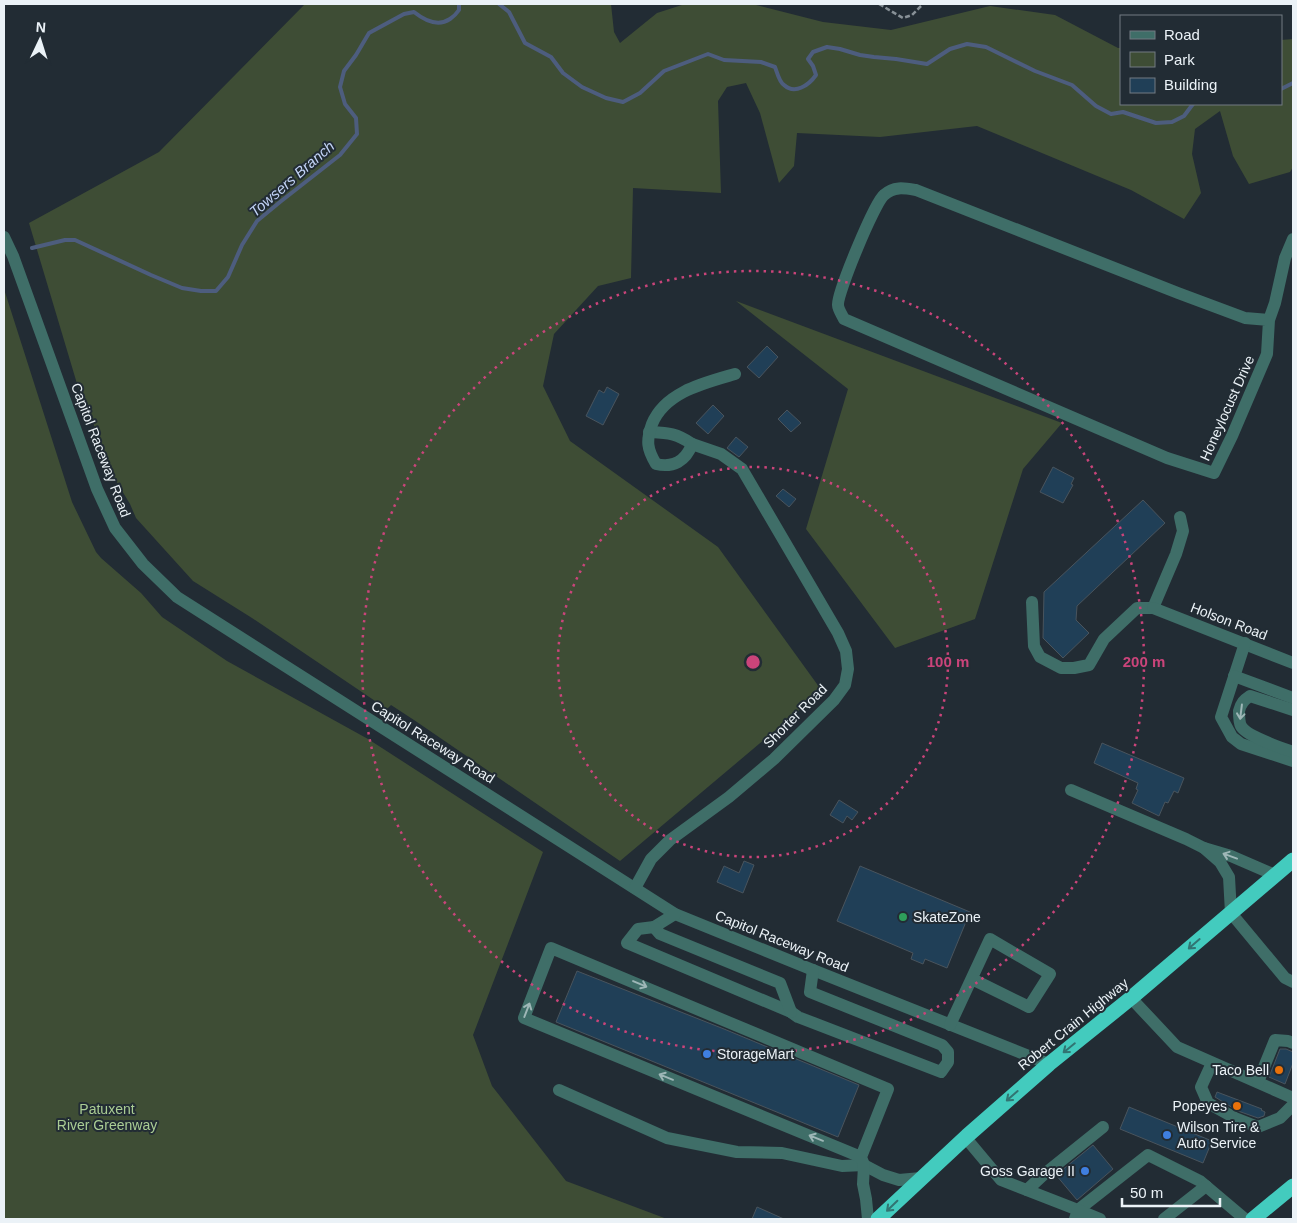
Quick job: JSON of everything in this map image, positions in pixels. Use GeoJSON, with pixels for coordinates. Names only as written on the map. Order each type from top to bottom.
{"type":"FeatureCollection","features":[{"type":"Feature","properties":{"kind":"highway","name":"Robert Crain Highway"},"geometry":{"type":"LineString","coordinates":[[878,1219],[965,1138],[1049,1064],[1131,998],[1293,860]]}},
{"type":"Feature","properties":{"kind":"highway"},"geometry":{"type":"LineString","coordinates":[[1253,1219],[1293,1186]]}},
{"type":"Feature","properties":{"kind":"street","name":"Honeylocust Drive"},"geometry":{"type":"LineString","coordinates":[[1269,320],[1245,318],[916,190],[895,187],[882,196],[862,236],[840,292],[837,306],[844,319],[1166,458],[1214,473],[1267,354],[1269,320],[1275,303],[1285,258],[1293,239]]}},
{"type":"Feature","properties":{"kind":"street","name":"Capitol Raceway Road"},"geometry":{"type":"LineString","coordinates":[[4,237],[13,256],[97,489],[115,528],[143,564],[177,596],[675,914],[1049,1064]]}},
{"type":"Feature","properties":{"kind":"street"},"geometry":{"type":"LineString","coordinates":[[692,444],[688,454],[679,461],[666,466],[656,464],[647,443],[656,415],[674,397],[700,384],[735,374]]}},
{"type":"Feature","properties":{"kind":"street","name":"Shorter Road"},"geometry":{"type":"LineString","coordinates":[[635,888],[651,859],[670,840],[729,797],[774,760],[834,700],[845,685],[848,669],[846,651],[838,633],[742,469],[721,454],[692,444],[680,436],[650,432]]}},
{"type":"Feature","properties":{"kind":"street"},"geometry":{"type":"LineString","coordinates":[[1032,602],[1034,646],[1040,657],[1061,668],[1089,665],[1104,639],[1137,608],[1153,608],[1176,554],[1183,531],[1180,517]]}},
{"type":"Feature","properties":{"kind":"street","name":"Holson Road"},"geometry":{"type":"LineString","coordinates":[[1153,608],[1293,663]]}},
{"type":"Feature","properties":{"kind":"street"},"geometry":{"type":"LineString","coordinates":[[1244,643],[1221,717],[1232,737],[1241,744],[1293,761]]}},
{"type":"Feature","properties":{"kind":"street"},"geometry":{"type":"LineString","coordinates":[[1234,676],[1293,698]]}},
{"type":"Feature","properties":{"kind":"street"},"geometry":{"type":"LineString","coordinates":[[1293,710],[1250,696],[1244,700],[1240,708],[1239,719],[1242,728],[1249,734],[1293,752]]}},
{"type":"Feature","properties":{"kind":"street"},"geometry":{"type":"LineString","coordinates":[[1071,790],[1204,848],[1231,856],[1275,875]]}},
{"type":"Feature","properties":{"kind":"street"},"geometry":{"type":"LineString","coordinates":[[1204,848],[1220,862],[1229,877],[1231,913],[1285,978],[1293,982]]}},
{"type":"Feature","properties":{"kind":"street"},"geometry":{"type":"LineString","coordinates":[[675,914],[654,927],[638,929],[627,943],[798,1016],[941,1072],[948,1062],[948,1052],[942,1045],[810,992],[813,970]]}},
{"type":"Feature","properties":{"kind":"street"},"geometry":{"type":"LineString","coordinates":[[654,927],[660,934],[780,983],[791,1012]]}},
{"type":"Feature","properties":{"kind":"street"},"geometry":{"type":"LineString","coordinates":[[950,1025],[990,939],[1050,974],[1029,1007],[972,979]]}},
{"type":"Feature","properties":{"kind":"street"},"geometry":{"type":"LineString","coordinates":[[868,1219],[863,1184],[863,1161],[888,1089],[551,948],[524,1018],[863,1161],[883,1175],[899,1180],[921,1178]]}},
{"type":"Feature","properties":{"kind":"street"},"geometry":{"type":"LineString","coordinates":[[1131,998],[1177,1047],[1293,1098]]}},
{"type":"Feature","properties":{"kind":"street"},"geometry":{"type":"LineString","coordinates":[[1258,1082],[1275,1040],[1293,1043]]}},
{"type":"Feature","properties":{"kind":"street"},"geometry":{"type":"LineString","coordinates":[[1212,1063],[1202,1086],[1208,1103],[1236,1118],[1258,1127],[1280,1118],[1293,1105]]}},
{"type":"Feature","properties":{"kind":"street"},"geometry":{"type":"LineString","coordinates":[[560,1090],[667,1138],[737,1152],[782,1153],[842,1166],[863,1161]]}},
{"type":"Feature","properties":{"kind":"street"},"geometry":{"type":"LineString","coordinates":[[1028,1190],[1042,1176],[1104,1127]]}},
{"type":"Feature","properties":{"kind":"street"},"geometry":{"type":"LineString","coordinates":[[965,1138],[1001,1180],[1028,1190],[1077,1214],[1100,1219]]}},
{"type":"Feature","properties":{"kind":"street"},"geometry":{"type":"LineString","coordinates":[[1077,1214],[1148,1155],[1200,1181],[1245,1219]]}},
{"type":"Feature","properties":{"kind":"street"},"geometry":{"type":"LineString","coordinates":[[1164,1219],[1206,1186]]}},
{"type":"Feature","properties":{"kind":"path"},"geometry":{"type":"LineString","coordinates":[[879,4],[903,18],[912,15],[923,4]]}},
{"type":"Feature","properties":{"kind":"green space"},"geometry":{"type":"Polygon","coordinates":[[[305,4],[611,4],[614,32],[620,43],[657,13],[685,4],[752,4],[823,22],[891,30],[990,6],[1055,15],[1120,48],[1120,105],[1282,105],[1282,40],[1293,39],[1293,167],[1290,172],[1249,184],[1233,156],[1220,111],[1195,129],[1192,154],[1201,193],[1184,219],[1131,190],[977,126],[880,137],[797,133],[794,166],[779,183],[760,113],[746,83],[727,87],[718,101],[721,193],[633,188],[631,278],[598,286],[554,334],[543,386],[570,441],[718,547],[822,691],[620,861],[414,720],[391,705],[387,709],[252,618],[193,581],[136,518],[130,504],[101,456],[93,421],[78,387],[29,223],[159,152],[305,4]]]}},
{"type":"Feature","properties":{"kind":"green space","name":"Patuxent River Greenway"},"geometry":{"type":"Polygon","coordinates":[[[4,289],[72,502],[96,552],[101,558],[141,593],[162,617],[227,661],[368,739],[543,852],[473,1035],[492,1086],[566,1181],[667,1219],[4,1219],[4,289]]]}},
{"type":"Feature","properties":{"kind":"green space"},"geometry":{"type":"Polygon","coordinates":[[[736,301],[1062,423],[1023,469],[975,619],[895,648],[806,529],[848,389],[736,301]]]}},
{"type":"Feature","properties":{"kind":"building"},"geometry":{"type":"Polygon","coordinates":[[[767,346],[778,357],[759,378],[747,367],[767,346]]]}},
{"type":"Feature","properties":{"kind":"building"},"geometry":{"type":"Polygon","coordinates":[[[607,387],[619,394],[603,425],[586,416],[599,390],[604,393],[607,387]]]}},
{"type":"Feature","properties":{"kind":"building"},"geometry":{"type":"Polygon","coordinates":[[[713,405],[724,416],[708,434],[696,423],[713,405]]]}},
{"type":"Feature","properties":{"kind":"building"},"geometry":{"type":"Polygon","coordinates":[[[787,410],[801,423],[791,432],[778,419],[787,410]]]}},
{"type":"Feature","properties":{"kind":"building"},"geometry":{"type":"Polygon","coordinates":[[[736,437],[748,447],[739,457],[727,448],[736,437]]]}},
{"type":"Feature","properties":{"kind":"building"},"geometry":{"type":"Polygon","coordinates":[[[1053,467],[1074,478],[1071,484],[1073,485],[1063,503],[1040,492],[1053,467]]]}},
{"type":"Feature","properties":{"kind":"building"},"geometry":{"type":"Polygon","coordinates":[[[783,489],[796,499],[789,507],[776,496],[783,489]]]}},
{"type":"Feature","properties":{"kind":"building"},"geometry":{"type":"Polygon","coordinates":[[[1143,500],[1165,523],[1077,606],[1076,620],[1089,633],[1063,658],[1043,638],[1044,592],[1143,500]]]}},
{"type":"Feature","properties":{"kind":"building"},"geometry":{"type":"Polygon","coordinates":[[[1102,743],[1184,778],[1178,793],[1174,791],[1168,803],[1165,802],[1159,816],[1132,803],[1138,790],[1136,789],[1138,783],[1094,763],[1102,743]]]}},
{"type":"Feature","properties":{"kind":"building"},"geometry":{"type":"Polygon","coordinates":[[[839,800],[858,812],[852,820],[847,816],[843,823],[830,815],[839,800]]]}},
{"type":"Feature","properties":{"kind":"building"},"geometry":{"type":"Polygon","coordinates":[[[744,861],[754,865],[743,893],[717,882],[724,866],[739,873],[744,861]]]}},
{"type":"Feature","properties":{"kind":"building","name":"SkateZone"},"geometry":{"type":"Polygon","coordinates":[[[860,866],[970,912],[947,968],[925,959],[923,964],[911,959],[913,953],[837,921],[860,866]]]}},
{"type":"Feature","properties":{"kind":"building","name":"StorageMart"},"geometry":{"type":"Polygon","coordinates":[[[577,971],[859,1085],[838,1137],[556,1022],[577,971]]]}},
{"type":"Feature","properties":{"kind":"building","name":"Taco Bell"},"geometry":{"type":"Polygon","coordinates":[[[1280,1049],[1293,1052],[1293,1063],[1285,1084],[1269,1077],[1280,1049]]]}},
{"type":"Feature","properties":{"kind":"building","name":"Popeyes"},"geometry":{"type":"Polygon","coordinates":[[[1217,1092],[1262,1109],[1265,1112],[1264,1116],[1258,1118],[1238,1111],[1215,1097],[1217,1092]]]}},
{"type":"Feature","properties":{"kind":"building","name":"Wilson Tire & Auto Service"},"geometry":{"type":"Polygon","coordinates":[[[1129,1107],[1212,1141],[1203,1163],[1120,1129],[1129,1107]]]}},
{"type":"Feature","properties":{"kind":"building","name":"Goss Garage II"},"geometry":{"type":"Polygon","coordinates":[[[1093,1145],[1113,1169],[1077,1200],[1056,1175],[1093,1145]]]}},
{"type":"Feature","properties":{"kind":"building"},"geometry":{"type":"Polygon","coordinates":[[[757,1207],[784,1219],[752,1219],[757,1207]]]}},
{"type":"Feature","properties":{"kind":"waterway","name":"Towsers Branch"},"geometry":{"type":"LineString","coordinates":[[32,248],[65,240],[75,240],[182,288],[216,291],[228,277],[242,245],[257,221],[340,155],[357,134],[356,118],[345,104],[340,87],[344,71],[369,33],[404,14],[414,12],[431,22],[445,21],[459,10],[459,4]]}},
{"type":"Feature","properties":{"kind":"waterway"},"geometry":{"type":"LineString","coordinates":[[499,4],[509,12],[525,43],[551,57],[563,73],[582,87],[606,98],[623,102],[640,93],[664,71],[708,54],[724,60],[761,62],[775,67],[782,84],[788,88],[797,89],[802,88],[816,75],[808,59],[813,52],[827,47],[860,55],[927,64],[950,49],[967,44],[986,47],[1035,71],[1072,85],[1096,106],[1111,114],[1123,112],[1156,123],[1172,122],[1184,116],[1192,105]]}},
{"type":"Feature","properties":{"kind":"waterway"},"geometry":{"type":"LineString","coordinates":[[1282,88],[1293,83]]}},
{"type":"Feature","properties":{"kind":"place","name":"SkateZone"},"geometry":{"type":"Point","coordinates":[903,917]}},
{"type":"Feature","properties":{"kind":"place","name":"StorageMart"},"geometry":{"type":"Point","coordinates":[707,1054]}},
{"type":"Feature","properties":{"kind":"place","name":"Taco Bell"},"geometry":{"type":"Point","coordinates":[1279,1070]}},
{"type":"Feature","properties":{"kind":"place","name":"Popeyes"},"geometry":{"type":"Point","coordinates":[1237,1106]}},
{"type":"Feature","properties":{"kind":"place","name":"Wilson Tire & Auto Service"},"geometry":{"type":"Point","coordinates":[1167,1135]}},
{"type":"Feature","properties":{"kind":"place","name":"Goss Garage II"},"geometry":{"type":"Point","coordinates":[1085,1171]}}]}
